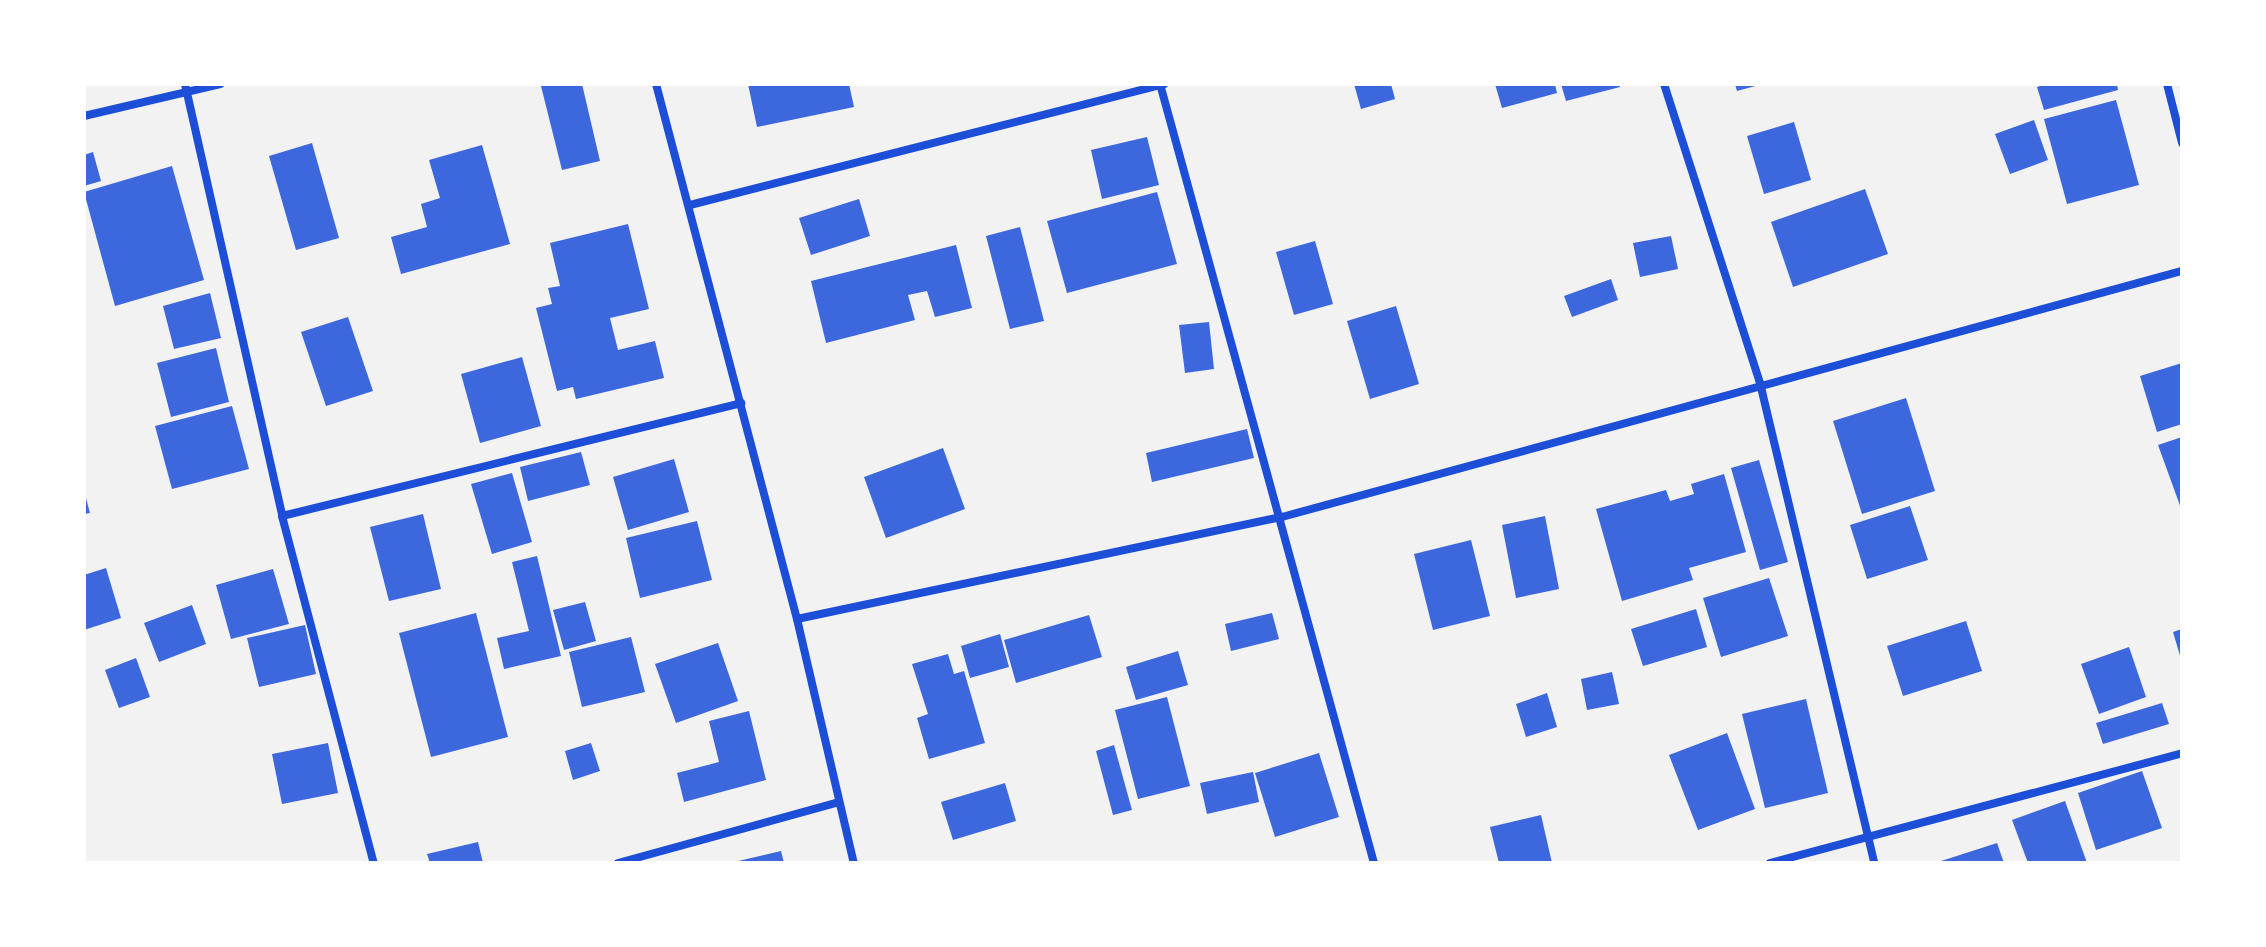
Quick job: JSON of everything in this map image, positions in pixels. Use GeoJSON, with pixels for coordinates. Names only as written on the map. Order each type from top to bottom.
{"type":"FeatureCollection","features":[{"type":"Feature","properties":{"kind":"street"},"geometry":{"type":"LineString","coordinates":[[84,116],[186,88],[220,84]]}},
{"type":"Feature","properties":{"kind":"street"},"geometry":{"type":"LineString","coordinates":[[656,84],[797,619],[854,863]]}},
{"type":"Feature","properties":{"kind":"street"},"geometry":{"type":"LineString","coordinates":[[690,205],[1162,84],[1374,863]]}},
{"type":"Feature","properties":{"kind":"street"},"geometry":{"type":"LineString","coordinates":[[1664,84],[1760,383],[1874,863]]}},
{"type":"Feature","properties":{"kind":"street"},"geometry":{"type":"LineString","coordinates":[[2167,84],[2182,143]]}},
{"type":"Feature","properties":{"kind":"street"},"geometry":{"type":"LineString","coordinates":[[186,88],[282,516],[374,863]]}},
{"type":"Feature","properties":{"kind":"street"},"geometry":{"type":"LineString","coordinates":[[797,619],[1282,517],[1760,383],[2182,271]]}},
{"type":"Feature","properties":{"kind":"street"},"geometry":{"type":"LineString","coordinates":[[282,516],[741,403]]}},
{"type":"Feature","properties":{"kind":"street"},"geometry":{"type":"LineString","coordinates":[[1770,863],[2182,753]]}},
{"type":"Feature","properties":{"kind":"street"},"geometry":{"type":"LineString","coordinates":[[618,863],[839,802]]}},
{"type":"Feature","properties":{"kind":"building"},"geometry":{"type":"Polygon","coordinates":[[[582,84],[600,161],[562,170],[541,86],[582,84]]]}},
{"type":"Feature","properties":{"kind":"building"},"geometry":{"type":"Polygon","coordinates":[[[748,84],[849,84],[854,107],[757,127],[748,84]]]}},
{"type":"Feature","properties":{"kind":"building"},"geometry":{"type":"Polygon","coordinates":[[[1354,84],[1391,84],[1395,99],[1361,109],[1354,84]]]}},
{"type":"Feature","properties":{"kind":"building"},"geometry":{"type":"Polygon","coordinates":[[[1495,84],[1555,84],[1557,93],[1502,108],[1495,84]]]}},
{"type":"Feature","properties":{"kind":"building"},"geometry":{"type":"Polygon","coordinates":[[[1561,84],[1619,84],[1620,87],[1566,101],[1561,84]]]}},
{"type":"Feature","properties":{"kind":"building"},"geometry":{"type":"Polygon","coordinates":[[[1735,84],[1759,84],[1759,85],[1737,91],[1735,84]]]}},
{"type":"Feature","properties":{"kind":"building"},"geometry":{"type":"Polygon","coordinates":[[[2046,84],[2117,84],[2118,90],[2044,110],[2037,87],[2046,84]]]}},
{"type":"Feature","properties":{"kind":"building"},"geometry":{"type":"Polygon","coordinates":[[[2116,100],[2139,185],[2067,204],[2044,119],[2116,100]]]}},
{"type":"Feature","properties":{"kind":"building"},"geometry":{"type":"Polygon","coordinates":[[[2034,120],[2048,160],[2010,174],[1995,134],[2034,120]]]}},
{"type":"Feature","properties":{"kind":"building"},"geometry":{"type":"Polygon","coordinates":[[[1794,122],[1811,180],[1764,194],[1747,136],[1794,122]]]}},
{"type":"Feature","properties":{"kind":"building"},"geometry":{"type":"Polygon","coordinates":[[[1147,137],[1159,185],[1102,199],[1091,150],[1147,137]]]}},
{"type":"Feature","properties":{"kind":"building"},"geometry":{"type":"Polygon","coordinates":[[[312,143],[339,238],[296,250],[269,156],[312,143]]]}},
{"type":"Feature","properties":{"kind":"building"},"geometry":{"type":"Polygon","coordinates":[[[482,145],[510,244],[401,274],[391,237],[427,227],[421,204],[440,198],[429,160],[482,145]]]}},
{"type":"Feature","properties":{"kind":"building"},"geometry":{"type":"Polygon","coordinates":[[[93,152],[101,181],[84,186],[84,155],[93,152]]]}},
{"type":"Feature","properties":{"kind":"building"},"geometry":{"type":"Polygon","coordinates":[[[172,166],[204,280],[115,306],[84,192],[172,166]]]}},
{"type":"Feature","properties":{"kind":"building"},"geometry":{"type":"Polygon","coordinates":[[[1865,189],[1888,254],[1793,287],[1771,222],[1865,189]]]}},
{"type":"Feature","properties":{"kind":"building"},"geometry":{"type":"Polygon","coordinates":[[[1157,192],[1177,264],[1067,293],[1047,221],[1157,192]]]}},
{"type":"Feature","properties":{"kind":"building"},"geometry":{"type":"Polygon","coordinates":[[[859,199],[870,236],[811,255],[799,218],[859,199]]]}},
{"type":"Feature","properties":{"kind":"building"},"geometry":{"type":"Polygon","coordinates":[[[628,224],[649,309],[610,318],[618,350],[655,341],[664,378],[576,399],[573,387],[557,391],[536,308],[552,304],[548,288],[560,286],[550,243],[628,224]]]}},
{"type":"Feature","properties":{"kind":"building"},"geometry":{"type":"Polygon","coordinates":[[[1020,227],[1044,321],[1010,329],[986,236],[1020,227]]]}},
{"type":"Feature","properties":{"kind":"building"},"geometry":{"type":"Polygon","coordinates":[[[1671,236],[1678,269],[1640,277],[1633,243],[1671,236]]]}},
{"type":"Feature","properties":{"kind":"building"},"geometry":{"type":"Polygon","coordinates":[[[1315,241],[1333,304],[1294,315],[1276,252],[1315,241]]]}},
{"type":"Feature","properties":{"kind":"building"},"geometry":{"type":"Polygon","coordinates":[[[956,245],[972,308],[935,317],[927,291],[908,295],[915,320],[826,343],[811,281],[956,245]]]}},
{"type":"Feature","properties":{"kind":"building"},"geometry":{"type":"Polygon","coordinates":[[[1611,279],[1618,300],[1572,317],[1564,296],[1611,279]]]}},
{"type":"Feature","properties":{"kind":"building"},"geometry":{"type":"Polygon","coordinates":[[[210,293],[221,338],[174,349],[163,306],[210,293]]]}},
{"type":"Feature","properties":{"kind":"building"},"geometry":{"type":"Polygon","coordinates":[[[1396,306],[1419,384],[1370,399],[1347,321],[1396,306]]]}},
{"type":"Feature","properties":{"kind":"building"},"geometry":{"type":"Polygon","coordinates":[[[348,317],[373,391],[326,406],[301,332],[348,317]]]}},
{"type":"Feature","properties":{"kind":"building"},"geometry":{"type":"Polygon","coordinates":[[[1209,322],[1214,369],[1185,373],[1179,325],[1209,322]]]}},
{"type":"Feature","properties":{"kind":"building"},"geometry":{"type":"Polygon","coordinates":[[[216,348],[229,402],[171,417],[157,363],[216,348]]]}},
{"type":"Feature","properties":{"kind":"building"},"geometry":{"type":"Polygon","coordinates":[[[522,357],[541,426],[480,443],[461,374],[522,357]]]}},
{"type":"Feature","properties":{"kind":"building"},"geometry":{"type":"Polygon","coordinates":[[[2182,363],[2182,424],[2157,432],[2140,376],[2182,363]]]}},
{"type":"Feature","properties":{"kind":"building"},"geometry":{"type":"Polygon","coordinates":[[[1906,398],[1935,491],[1862,514],[1833,421],[1906,398]]]}},
{"type":"Feature","properties":{"kind":"building"},"geometry":{"type":"Polygon","coordinates":[[[232,406],[249,469],[172,489],[155,426],[232,406]]]}},
{"type":"Feature","properties":{"kind":"building"},"geometry":{"type":"Polygon","coordinates":[[[1247,429],[1254,458],[1152,482],[1146,453],[1247,429]]]}},
{"type":"Feature","properties":{"kind":"building"},"geometry":{"type":"Polygon","coordinates":[[[2182,437],[2182,511],[2158,445],[2182,437]]]}},
{"type":"Feature","properties":{"kind":"building"},"geometry":{"type":"Polygon","coordinates":[[[943,448],[965,509],[886,538],[864,477],[943,448]]]}},
{"type":"Feature","properties":{"kind":"building"},"geometry":{"type":"Polygon","coordinates":[[[581,452],[590,485],[528,501],[520,467],[581,452]]]}},
{"type":"Feature","properties":{"kind":"building"},"geometry":{"type":"Polygon","coordinates":[[[674,459],[689,512],[628,530],[613,477],[674,459]]]}},
{"type":"Feature","properties":{"kind":"building"},"geometry":{"type":"Polygon","coordinates":[[[1759,460],[1788,562],[1760,570],[1731,468],[1759,460]]]}},
{"type":"Feature","properties":{"kind":"building"},"geometry":{"type":"Polygon","coordinates":[[[512,473],[532,542],[492,554],[471,484],[512,473]]]}},
{"type":"Feature","properties":{"kind":"building"},"geometry":{"type":"Polygon","coordinates":[[[1724,474],[1746,552],[1689,568],[1693,580],[1622,601],[1596,509],[1666,490],[1670,501],[1694,494],[1691,484],[1724,474]]]}},
{"type":"Feature","properties":{"kind":"building"},"geometry":{"type":"Polygon","coordinates":[[[84,491],[90,513],[84,514],[84,491]]]}},
{"type":"Feature","properties":{"kind":"building"},"geometry":{"type":"Polygon","coordinates":[[[1910,506],[1928,560],[1867,579],[1850,525],[1910,506]]]}},
{"type":"Feature","properties":{"kind":"building"},"geometry":{"type":"Polygon","coordinates":[[[423,514],[441,589],[389,601],[370,527],[423,514]]]}},
{"type":"Feature","properties":{"kind":"building"},"geometry":{"type":"Polygon","coordinates":[[[1545,516],[1559,589],[1516,598],[1502,525],[1545,516]]]}},
{"type":"Feature","properties":{"kind":"building"},"geometry":{"type":"Polygon","coordinates":[[[697,521],[712,580],[640,598],[626,538],[697,521]]]}},
{"type":"Feature","properties":{"kind":"building"},"geometry":{"type":"Polygon","coordinates":[[[1471,540],[1490,616],[1433,630],[1414,554],[1471,540]]]}},
{"type":"Feature","properties":{"kind":"building"},"geometry":{"type":"Polygon","coordinates":[[[537,556],[561,656],[504,669],[497,638],[529,631],[512,562],[537,556]]]}},
{"type":"Feature","properties":{"kind":"building"},"geometry":{"type":"Polygon","coordinates":[[[106,568],[121,618],[84,630],[84,575],[106,568]]]}},
{"type":"Feature","properties":{"kind":"building"},"geometry":{"type":"Polygon","coordinates":[[[273,569],[289,624],[231,639],[216,585],[273,569]]]}},
{"type":"Feature","properties":{"kind":"building"},"geometry":{"type":"Polygon","coordinates":[[[1769,578],[1788,636],[1721,657],[1703,598],[1769,578]]]}},
{"type":"Feature","properties":{"kind":"building"},"geometry":{"type":"Polygon","coordinates":[[[585,602],[596,641],[564,650],[553,610],[585,602]]]}},
{"type":"Feature","properties":{"kind":"building"},"geometry":{"type":"Polygon","coordinates":[[[192,605],[206,644],[159,662],[144,623],[192,605]]]}},
{"type":"Feature","properties":{"kind":"building"},"geometry":{"type":"Polygon","coordinates":[[[1696,609],[1707,647],[1643,666],[1631,629],[1696,609]]]}},
{"type":"Feature","properties":{"kind":"building"},"geometry":{"type":"Polygon","coordinates":[[[476,613],[508,737],[431,757],[399,633],[476,613]]]}},
{"type":"Feature","properties":{"kind":"building"},"geometry":{"type":"Polygon","coordinates":[[[1272,613],[1279,639],[1231,651],[1225,624],[1272,613]]]}},
{"type":"Feature","properties":{"kind":"building"},"geometry":{"type":"Polygon","coordinates":[[[1089,615],[1102,657],[1016,683],[1004,640],[1089,615]]]}},
{"type":"Feature","properties":{"kind":"building"},"geometry":{"type":"Polygon","coordinates":[[[1966,621],[1982,671],[1903,696],[1887,646],[1966,621]]]}},
{"type":"Feature","properties":{"kind":"building"},"geometry":{"type":"Polygon","coordinates":[[[305,625],[316,674],[259,687],[247,638],[305,625]]]}},
{"type":"Feature","properties":{"kind":"building"},"geometry":{"type":"Polygon","coordinates":[[[2182,629],[2182,659],[2181,659],[2173,632],[2182,629]]]}},
{"type":"Feature","properties":{"kind":"building"},"geometry":{"type":"Polygon","coordinates":[[[1000,634],[1009,667],[970,678],[961,646],[1000,634]]]}},
{"type":"Feature","properties":{"kind":"building"},"geometry":{"type":"Polygon","coordinates":[[[631,637],[645,692],[582,707],[569,652],[631,637]]]}},
{"type":"Feature","properties":{"kind":"building"},"geometry":{"type":"Polygon","coordinates":[[[718,643],[738,701],[676,723],[655,664],[718,643]]]}},
{"type":"Feature","properties":{"kind":"building"},"geometry":{"type":"Polygon","coordinates":[[[2129,647],[2146,697],[2099,714],[2081,664],[2129,647]]]}},
{"type":"Feature","properties":{"kind":"building"},"geometry":{"type":"Polygon","coordinates":[[[1178,651],[1188,685],[1136,700],[1126,667],[1178,651]]]}},
{"type":"Feature","properties":{"kind":"building"},"geometry":{"type":"Polygon","coordinates":[[[948,654],[954,674],[964,671],[985,743],[929,759],[917,718],[928,714],[912,664],[948,654]]]}},
{"type":"Feature","properties":{"kind":"building"},"geometry":{"type":"Polygon","coordinates":[[[136,658],[150,697],[119,708],[105,670],[136,658]]]}},
{"type":"Feature","properties":{"kind":"building"},"geometry":{"type":"Polygon","coordinates":[[[1612,672],[1619,704],[1587,710],[1581,679],[1612,672]]]}},
{"type":"Feature","properties":{"kind":"building"},"geometry":{"type":"Polygon","coordinates":[[[1547,693],[1557,727],[1526,737],[1516,704],[1547,693]]]}},
{"type":"Feature","properties":{"kind":"building"},"geometry":{"type":"Polygon","coordinates":[[[1167,697],[1190,786],[1138,799],[1115,710],[1167,697]]]}},
{"type":"Feature","properties":{"kind":"building"},"geometry":{"type":"Polygon","coordinates":[[[1806,699],[1828,793],[1765,808],[1742,714],[1806,699]]]}},
{"type":"Feature","properties":{"kind":"building"},"geometry":{"type":"Polygon","coordinates":[[[2162,703],[2169,724],[2103,744],[2096,723],[2162,703]]]}},
{"type":"Feature","properties":{"kind":"building"},"geometry":{"type":"Polygon","coordinates":[[[749,711],[766,780],[684,802],[677,773],[719,762],[709,721],[749,711]]]}},
{"type":"Feature","properties":{"kind":"building"},"geometry":{"type":"Polygon","coordinates":[[[1727,733],[1755,809],[1698,830],[1669,755],[1727,733]]]}},
{"type":"Feature","properties":{"kind":"building"},"geometry":{"type":"Polygon","coordinates":[[[328,743],[338,793],[282,804],[272,754],[328,743]]]}},
{"type":"Feature","properties":{"kind":"building"},"geometry":{"type":"Polygon","coordinates":[[[591,743],[600,771],[573,780],[565,751],[591,743]]]}},
{"type":"Feature","properties":{"kind":"building"},"geometry":{"type":"Polygon","coordinates":[[[1114,745],[1132,810],[1113,815],[1096,751],[1114,745]]]}},
{"type":"Feature","properties":{"kind":"building"},"geometry":{"type":"Polygon","coordinates":[[[1319,753],[1339,817],[1275,837],[1255,773],[1319,753]]]}},
{"type":"Feature","properties":{"kind":"building"},"geometry":{"type":"Polygon","coordinates":[[[2142,771],[2162,828],[2096,850],[2078,793],[2142,771]]]}},
{"type":"Feature","properties":{"kind":"building"},"geometry":{"type":"Polygon","coordinates":[[[1253,772],[1259,802],[1207,814],[1200,783],[1253,772]]]}},
{"type":"Feature","properties":{"kind":"building"},"geometry":{"type":"Polygon","coordinates":[[[1005,783],[1016,821],[953,840],[941,802],[1005,783]]]}},
{"type":"Feature","properties":{"kind":"building"},"geometry":{"type":"Polygon","coordinates":[[[2065,801],[2087,863],[2028,863],[2012,820],[2065,801]]]}},
{"type":"Feature","properties":{"kind":"building"},"geometry":{"type":"Polygon","coordinates":[[[1541,815],[1552,863],[1499,863],[1490,827],[1541,815]]]}},
{"type":"Feature","properties":{"kind":"building"},"geometry":{"type":"Polygon","coordinates":[[[478,842],[483,863],[430,863],[427,854],[478,842]]]}},
{"type":"Feature","properties":{"kind":"building"},"geometry":{"type":"Polygon","coordinates":[[[1997,843],[2004,863],[1938,863],[1938,862],[1997,843]]]}},
{"type":"Feature","properties":{"kind":"building"},"geometry":{"type":"Polygon","coordinates":[[[781,851],[784,863],[734,863],[734,862],[781,851]]]}}]}
